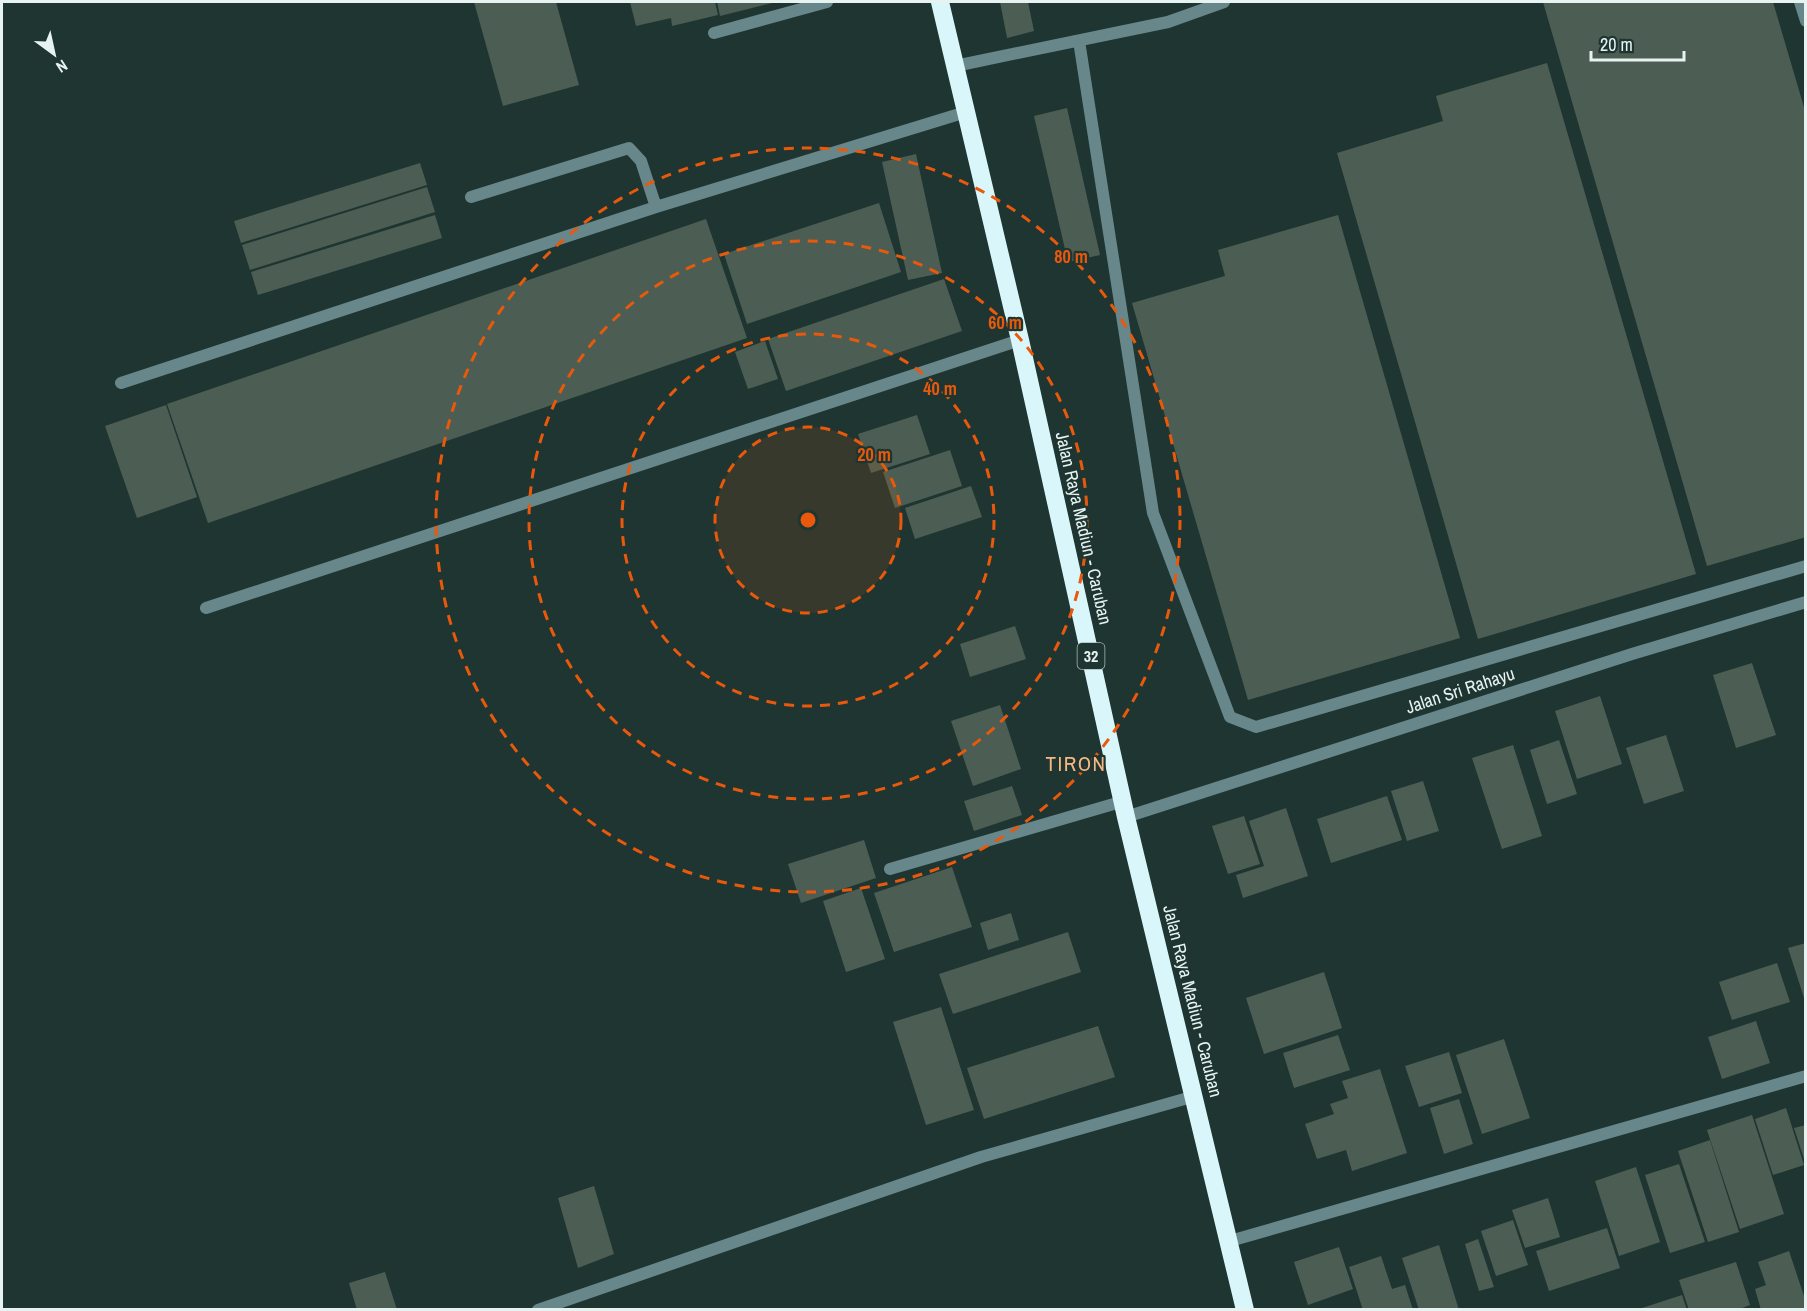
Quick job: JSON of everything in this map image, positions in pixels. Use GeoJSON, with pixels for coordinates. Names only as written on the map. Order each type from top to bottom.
{"type":"FeatureCollection","features":[{"type":"Feature","properties":{"kind":"highway","name":"Jalan Raya Madiun - Caruban"},"geometry":{"type":"LineString","coordinates":[[940,2],[1020,340],[1125,809],[1245,1310]]}},
{"type":"Feature","properties":{"kind":"street"},"geometry":{"type":"LineString","coordinates":[[714,33],[827,2]]}},
{"type":"Feature","properties":{"kind":"street"},"geometry":{"type":"LineString","coordinates":[[955,66],[1168,22],[1224,2]]}},
{"type":"Feature","properties":{"kind":"street"},"geometry":{"type":"LineString","coordinates":[[1800,2],[1806,21]]}},
{"type":"Feature","properties":{"kind":"street"},"geometry":{"type":"LineString","coordinates":[[1078,40],[1153,513],[1230,717],[1256,727],[1806,566]]}},
{"type":"Feature","properties":{"kind":"street"},"geometry":{"type":"LineString","coordinates":[[121,383],[656,207],[966,112]]}},
{"type":"Feature","properties":{"kind":"street"},"geometry":{"type":"LineString","coordinates":[[471,197],[629,148],[641,160],[656,207]]}},
{"type":"Feature","properties":{"kind":"street"},"geometry":{"type":"LineString","coordinates":[[206,608],[1020,340]]}},
{"type":"Feature","properties":{"kind":"street","name":"Jalan Sri Rahayu"},"geometry":{"type":"LineString","coordinates":[[890,869],[1125,809],[1806,602]]}},
{"type":"Feature","properties":{"kind":"street"},"geometry":{"type":"LineString","coordinates":[[1230,1241],[1806,1076]]}},
{"type":"Feature","properties":{"kind":"street"},"geometry":{"type":"LineString","coordinates":[[538,1310],[981,1156],[1195,1096]]}},
{"type":"Feature","properties":{"kind":"building"},"geometry":{"type":"Polygon","coordinates":[[[474,2],[556,2],[579,85],[503,106],[474,2]]]}},
{"type":"Feature","properties":{"kind":"building"},"geometry":{"type":"Polygon","coordinates":[[[630,2],[715,2],[718,15],[672,26],[671,18],[636,26],[630,2]]]}},
{"type":"Feature","properties":{"kind":"building"},"geometry":{"type":"Polygon","coordinates":[[[717,2],[776,2],[720,16],[717,2]]]}},
{"type":"Feature","properties":{"kind":"building"},"geometry":{"type":"Polygon","coordinates":[[[1000,2],[1028,2],[1034,31],[1007,38],[1000,2]]]}},
{"type":"Feature","properties":{"kind":"building"},"geometry":{"type":"Polygon","coordinates":[[[1543,2],[1773,2],[1806,114],[1806,537],[1707,566],[1543,2]]]}},
{"type":"Feature","properties":{"kind":"building"},"geometry":{"type":"Polygon","coordinates":[[[1547,63],[1696,574],[1478,639],[1337,153],[1443,121],[1436,96],[1547,63]]]}},
{"type":"Feature","properties":{"kind":"building"},"geometry":{"type":"Polygon","coordinates":[[[1067,108],[1100,255],[1068,262],[1034,116],[1067,108]]]}},
{"type":"Feature","properties":{"kind":"building"},"geometry":{"type":"Polygon","coordinates":[[[916,154],[942,273],[908,280],[882,162],[916,154]]]}},
{"type":"Feature","properties":{"kind":"building"},"geometry":{"type":"Polygon","coordinates":[[[420,163],[427,185],[241,243],[234,221],[420,163]]]}},
{"type":"Feature","properties":{"kind":"building"},"geometry":{"type":"Polygon","coordinates":[[[427,187],[435,212],[250,270],[242,245],[427,187]]]}},
{"type":"Feature","properties":{"kind":"building"},"geometry":{"type":"Polygon","coordinates":[[[879,203],[901,272],[747,324],[724,254],[879,203]]]}},
{"type":"Feature","properties":{"kind":"building"},"geometry":{"type":"Polygon","coordinates":[[[435,215],[442,238],[258,295],[251,272],[435,215]]]}},
{"type":"Feature","properties":{"kind":"building"},"geometry":{"type":"Polygon","coordinates":[[[1338,215],[1460,638],[1248,700],[1132,303],[1225,276],[1218,250],[1338,215]]]}},
{"type":"Feature","properties":{"kind":"building"},"geometry":{"type":"Polygon","coordinates":[[[706,219],[747,338],[208,523],[167,404],[706,219]]]}},
{"type":"Feature","properties":{"kind":"building"},"geometry":{"type":"Polygon","coordinates":[[[944,279],[962,331],[786,391],[768,339],[944,279]]]}},
{"type":"Feature","properties":{"kind":"building"},"geometry":{"type":"Polygon","coordinates":[[[765,341],[778,379],[748,389],[735,352],[765,341]]]}},
{"type":"Feature","properties":{"kind":"building"},"geometry":{"type":"Polygon","coordinates":[[[166,405],[197,497],[137,518],[105,426],[166,405]]]}},
{"type":"Feature","properties":{"kind":"building"},"geometry":{"type":"Polygon","coordinates":[[[917,415],[930,454],[871,473],[858,434],[917,415]]]}},
{"type":"Feature","properties":{"kind":"building"},"geometry":{"type":"Polygon","coordinates":[[[950,450],[962,486],[895,508],[883,472],[950,450]]]}},
{"type":"Feature","properties":{"kind":"building"},"geometry":{"type":"Polygon","coordinates":[[[971,486],[982,517],[915,539],[905,508],[971,486]]]}},
{"type":"Feature","properties":{"kind":"building"},"geometry":{"type":"Polygon","coordinates":[[[1015,626],[1026,659],[970,677],[960,644],[1015,626]]]}},
{"type":"Feature","properties":{"kind":"building"},"geometry":{"type":"Polygon","coordinates":[[[1752,663],[1776,735],[1736,748],[1713,675],[1752,663]]]}},
{"type":"Feature","properties":{"kind":"building"},"geometry":{"type":"Polygon","coordinates":[[[1600,696],[1622,764],[1577,779],[1555,711],[1600,696]]]}},
{"type":"Feature","properties":{"kind":"building"},"geometry":{"type":"Polygon","coordinates":[[[1000,705],[1021,769],[973,786],[951,721],[1000,705]]]}},
{"type":"Feature","properties":{"kind":"building"},"geometry":{"type":"Polygon","coordinates":[[[1666,735],[1684,791],[1644,804],[1626,748],[1666,735]]]}},
{"type":"Feature","properties":{"kind":"building"},"geometry":{"type":"Polygon","coordinates":[[[1559,740],[1577,794],[1547,804],[1530,750],[1559,740]]]}},
{"type":"Feature","properties":{"kind":"building"},"geometry":{"type":"Polygon","coordinates":[[[1513,745],[1542,836],[1502,849],[1472,758],[1513,745]]]}},
{"type":"Feature","properties":{"kind":"building"},"geometry":{"type":"Polygon","coordinates":[[[1423,781],[1439,831],[1407,841],[1391,791],[1423,781]]]}},
{"type":"Feature","properties":{"kind":"building"},"geometry":{"type":"Polygon","coordinates":[[[1012,786],[1022,815],[974,831],[964,801],[1012,786]]]}},
{"type":"Feature","properties":{"kind":"building"},"geometry":{"type":"Polygon","coordinates":[[[1387,796],[1402,840],[1331,863],[1317,819],[1387,796]]]}},
{"type":"Feature","properties":{"kind":"building"},"geometry":{"type":"Polygon","coordinates":[[[1286,808],[1308,876],[1243,898],[1236,875],[1264,866],[1249,821],[1286,808]]]}},
{"type":"Feature","properties":{"kind":"building"},"geometry":{"type":"Polygon","coordinates":[[[1244,816],[1260,864],[1228,874],[1212,826],[1244,816]]]}},
{"type":"Feature","properties":{"kind":"building"},"geometry":{"type":"Polygon","coordinates":[[[864,840],[876,878],[801,903],[788,864],[864,840]]]}},
{"type":"Feature","properties":{"kind":"building"},"geometry":{"type":"Polygon","coordinates":[[[952,867],[972,927],[894,952],[874,893],[952,867]]]}},
{"type":"Feature","properties":{"kind":"building"},"geometry":{"type":"Polygon","coordinates":[[[861,888],[885,959],[846,972],[823,901],[861,888]]]}},
{"type":"Feature","properties":{"kind":"building"},"geometry":{"type":"Polygon","coordinates":[[[1011,913],[1019,940],[988,950],[980,923],[1011,913]]]}},
{"type":"Feature","properties":{"kind":"building"},"geometry":{"type":"Polygon","coordinates":[[[1068,932],[1081,972],[953,1014],[939,974],[1068,932]]]}},
{"type":"Feature","properties":{"kind":"building"},"geometry":{"type":"Polygon","coordinates":[[[1806,943],[1806,1001],[1805,1001],[1788,948],[1806,943]]]}},
{"type":"Feature","properties":{"kind":"building"},"geometry":{"type":"Polygon","coordinates":[[[1777,963],[1790,1002],[1732,1020],[1719,982],[1777,963]]]}},
{"type":"Feature","properties":{"kind":"building"},"geometry":{"type":"Polygon","coordinates":[[[1324,972],[1342,1028],[1264,1054],[1246,998],[1324,972]]]}},
{"type":"Feature","properties":{"kind":"building"},"geometry":{"type":"Polygon","coordinates":[[[941,1007],[974,1110],[926,1125],[893,1022],[941,1007]]]}},
{"type":"Feature","properties":{"kind":"building"},"geometry":{"type":"Polygon","coordinates":[[[1756,1021],[1770,1063],[1722,1079],[1708,1037],[1756,1021]]]}},
{"type":"Feature","properties":{"kind":"building"},"geometry":{"type":"Polygon","coordinates":[[[1098,1026],[1115,1077],[984,1119],[967,1068],[1098,1026]]]}},
{"type":"Feature","properties":{"kind":"building"},"geometry":{"type":"Polygon","coordinates":[[[1338,1035],[1350,1070],[1294,1088],[1283,1053],[1338,1035]]]}},
{"type":"Feature","properties":{"kind":"building"},"geometry":{"type":"Polygon","coordinates":[[[1504,1039],[1530,1118],[1482,1134],[1456,1055],[1504,1039]]]}},
{"type":"Feature","properties":{"kind":"building"},"geometry":{"type":"Polygon","coordinates":[[[1449,1052],[1462,1093],[1419,1107],[1405,1066],[1449,1052]]]}},
{"type":"Feature","properties":{"kind":"building"},"geometry":{"type":"Polygon","coordinates":[[[1380,1069],[1407,1153],[1352,1171],[1346,1150],[1317,1159],[1305,1124],[1334,1114],[1330,1104],[1348,1098],[1342,1081],[1380,1069]]]}},
{"type":"Feature","properties":{"kind":"building"},"geometry":{"type":"Polygon","coordinates":[[[1459,1099],[1473,1144],[1444,1154],[1430,1108],[1459,1099]]]}},
{"type":"Feature","properties":{"kind":"building"},"geometry":{"type":"Polygon","coordinates":[[[1786,1108],[1804,1165],[1773,1175],[1755,1119],[1786,1108]]]}},
{"type":"Feature","properties":{"kind":"building"},"geometry":{"type":"Polygon","coordinates":[[[1752,1115],[1784,1214],[1740,1229],[1707,1130],[1752,1115]]]}},
{"type":"Feature","properties":{"kind":"building"},"geometry":{"type":"Polygon","coordinates":[[[1806,1125],[1806,1162],[1805,1162],[1794,1128],[1806,1125]]]}},
{"type":"Feature","properties":{"kind":"building"},"geometry":{"type":"Polygon","coordinates":[[[1710,1140],[1739,1232],[1708,1242],[1678,1151],[1710,1140]]]}},
{"type":"Feature","properties":{"kind":"building"},"geometry":{"type":"Polygon","coordinates":[[[1679,1164],[1705,1242],[1670,1253],[1645,1175],[1679,1164]]]}},
{"type":"Feature","properties":{"kind":"building"},"geometry":{"type":"Polygon","coordinates":[[[1636,1167],[1660,1242],[1619,1256],[1595,1181],[1636,1167]]]}},
{"type":"Feature","properties":{"kind":"building"},"geometry":{"type":"Polygon","coordinates":[[[594,1186],[614,1254],[578,1268],[558,1198],[594,1186]]]}},
{"type":"Feature","properties":{"kind":"building"},"geometry":{"type":"Polygon","coordinates":[[[1548,1198],[1560,1237],[1525,1248],[1512,1210],[1548,1198]]]}},
{"type":"Feature","properties":{"kind":"building"},"geometry":{"type":"Polygon","coordinates":[[[1513,1220],[1528,1265],[1496,1276],[1481,1231],[1513,1220]]]}},
{"type":"Feature","properties":{"kind":"building"},"geometry":{"type":"Polygon","coordinates":[[[1607,1228],[1620,1268],[1549,1291],[1536,1251],[1607,1228]]]}},
{"type":"Feature","properties":{"kind":"building"},"geometry":{"type":"Polygon","coordinates":[[[1478,1239],[1494,1287],[1479,1291],[1465,1244],[1478,1239]]]}},
{"type":"Feature","properties":{"kind":"building"},"geometry":{"type":"Polygon","coordinates":[[[1439,1245],[1459,1310],[1419,1310],[1402,1258],[1439,1245]]]}},
{"type":"Feature","properties":{"kind":"building"},"geometry":{"type":"Polygon","coordinates":[[[1339,1247],[1353,1289],[1308,1305],[1294,1262],[1339,1247]]]}},
{"type":"Feature","properties":{"kind":"building"},"geometry":{"type":"Polygon","coordinates":[[[1789,1251],[1806,1302],[1806,1310],[1761,1310],[1755,1289],[1766,1285],[1758,1262],[1789,1251]]]}},
{"type":"Feature","properties":{"kind":"building"},"geometry":{"type":"Polygon","coordinates":[[[1381,1256],[1392,1289],[1405,1285],[1413,1310],[1363,1310],[1349,1267],[1381,1256]]]}},
{"type":"Feature","properties":{"kind":"building"},"geometry":{"type":"Polygon","coordinates":[[[1736,1262],[1750,1305],[1737,1310],[1689,1310],[1679,1280],[1736,1262]]]}},
{"type":"Feature","properties":{"kind":"building"},"geometry":{"type":"Polygon","coordinates":[[[385,1272],[397,1310],[357,1310],[349,1283],[385,1272]]]}},
{"type":"Feature","properties":{"kind":"building"},"geometry":{"type":"Polygon","coordinates":[[[1682,1295],[1687,1310],[1639,1310],[1639,1309],[1682,1295]]]}},
{"type":"Feature","properties":{"kind":"district","name":"TIRON"},"geometry":{"type":"Point","coordinates":[1076,763]}}]}
